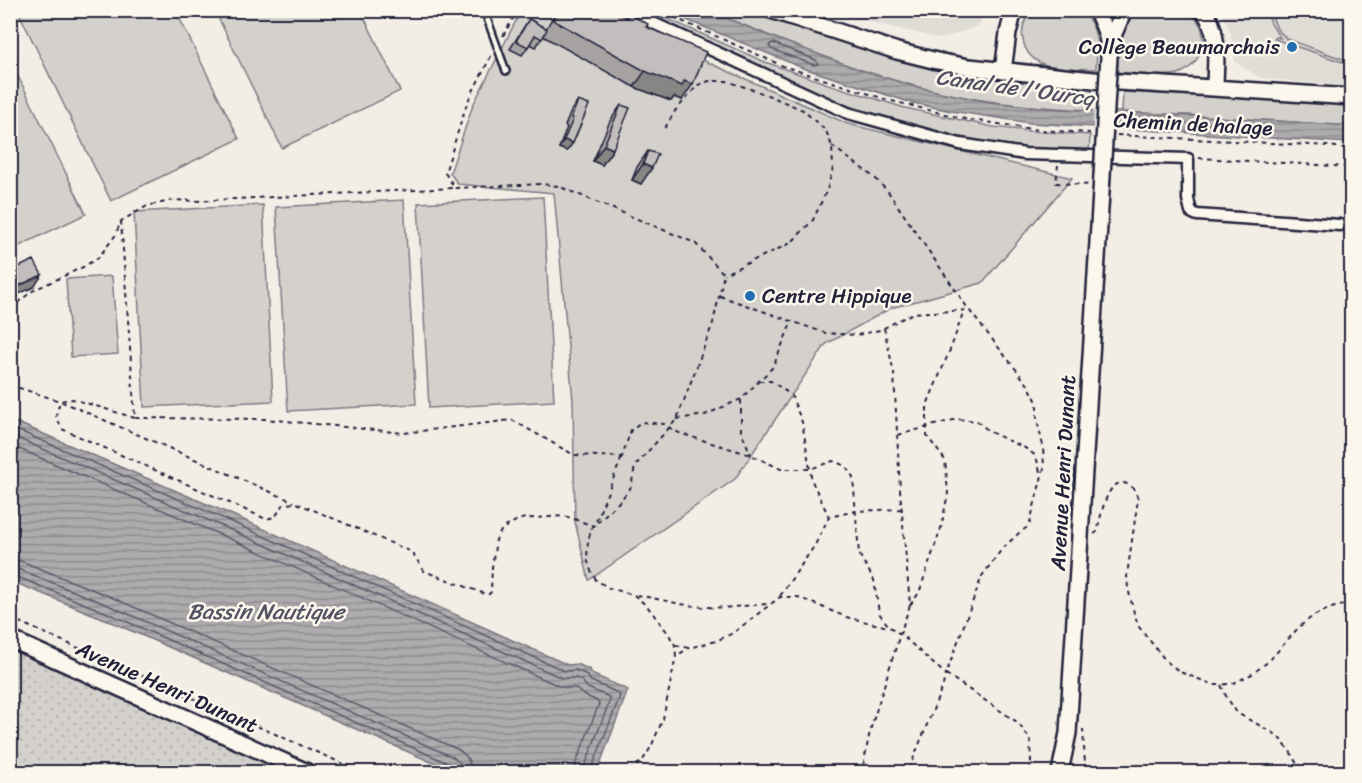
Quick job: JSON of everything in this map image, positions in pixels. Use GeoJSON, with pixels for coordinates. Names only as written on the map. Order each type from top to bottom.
{"type":"FeatureCollection","features":[{"type":"Feature","properties":{"kind":"street"},"geometry":{"type":"LineString","coordinates":[[625,10],[848,114],[960,144],[1026,154],[1188,159],[1188,199],[1191,212],[1197,215],[1340,225]]}},
{"type":"Feature","properties":{"kind":"street"},"geometry":{"type":"LineString","coordinates":[[771,10],[897,51],[937,61],[1002,71],[1103,81],[1352,98]]}},
{"type":"Feature","properties":{"kind":"street"},"geometry":{"type":"LineString","coordinates":[[1002,71],[1014,10]]}},
{"type":"Feature","properties":{"kind":"street"},"geometry":{"type":"LineString","coordinates":[[1095,10],[1108,45]]}},
{"type":"Feature","properties":{"kind":"street"},"geometry":{"type":"LineString","coordinates":[[1203,10],[1215,34],[1215,88]]}},
{"type":"Feature","properties":{"kind":"street"},"geometry":{"type":"LineString","coordinates":[[1108,45],[1123,12]]}},
{"type":"Feature","properties":{"kind":"street","name":"Avenue Henri Dunant"},"geometry":{"type":"LineString","coordinates":[[1060,772],[1068,733],[1097,181],[1108,45]]}},
{"type":"Feature","properties":{"kind":"street","name":"Avenue Henri Dunant"},"geometry":{"type":"LineString","coordinates":[[10,639],[307,772]]}},
{"type":"Feature","properties":{"kind":"lane"},"geometry":{"type":"LineString","coordinates":[[484,10],[506,70]]}},
{"type":"Feature","properties":{"kind":"path","name":"Chemin de halage"},"geometry":{"type":"LineString","coordinates":[[657,10],[783,66],[888,100],[965,119],[1039,129],[1092,133]]}},
{"type":"Feature","properties":{"kind":"path"},"geometry":{"type":"LineString","coordinates":[[455,188],[445,173],[467,103],[515,15]]}},
{"type":"Feature","properties":{"kind":"path"},"geometry":{"type":"LineString","coordinates":[[665,128],[675,111],[698,85],[709,81],[727,81],[803,110],[826,131],[832,146],[833,168],[827,190],[813,220],[792,243],[724,274]]}},
{"type":"Feature","properties":{"kind":"path","name":"Chemin de halage"},"geometry":{"type":"LineString","coordinates":[[1114,135],[1352,149]]}},
{"type":"Feature","properties":{"kind":"path"},"geometry":{"type":"LineString","coordinates":[[832,146],[875,178],[889,194],[969,310],[1029,386],[1036,402],[1043,447],[1044,468],[1029,526],[1002,549],[982,576],[943,685],[908,772]]}},
{"type":"Feature","properties":{"kind":"path"},"geometry":{"type":"LineString","coordinates":[[1059,156],[1056,183],[1097,181]]}},
{"type":"Feature","properties":{"kind":"path"},"geometry":{"type":"LineString","coordinates":[[1188,159],[1352,167]]}},
{"type":"Feature","properties":{"kind":"path"},"geometry":{"type":"LineString","coordinates":[[10,308],[34,290],[99,258],[115,236],[121,221],[147,206],[175,200],[194,201],[542,184],[558,186],[695,243],[724,274]]}},
{"type":"Feature","properties":{"kind":"path"},"geometry":{"type":"LineString","coordinates":[[121,221],[135,418]]}},
{"type":"Feature","properties":{"kind":"path"},"geometry":{"type":"LineString","coordinates":[[594,526],[631,487],[635,466],[677,419],[713,323],[724,274]]}},
{"type":"Feature","properties":{"kind":"path"},"geometry":{"type":"LineString","coordinates":[[720,296],[825,333],[857,335],[884,328],[913,313],[969,310]]}},
{"type":"Feature","properties":{"kind":"path"},"geometry":{"type":"LineString","coordinates":[[862,772],[870,731],[900,634],[910,605],[919,593],[941,528],[948,493],[945,460],[927,436],[927,405],[964,310]]}},
{"type":"Feature","properties":{"kind":"path"},"geometry":{"type":"LineString","coordinates":[[677,419],[705,415],[741,399],[773,367],[792,321]]}},
{"type":"Feature","properties":{"kind":"path"},"geometry":{"type":"LineString","coordinates":[[884,328],[894,373],[901,509],[910,605]]}},
{"type":"Feature","properties":{"kind":"path"},"geometry":{"type":"LineString","coordinates":[[759,381],[771,381],[791,395],[802,422],[812,481],[829,517]]}},
{"type":"Feature","properties":{"kind":"path"},"geometry":{"type":"LineString","coordinates":[[10,385],[60,401],[412,552],[424,571],[489,596],[495,540],[502,529],[519,519],[565,516],[594,526]]}},
{"type":"Feature","properties":{"kind":"path"},"geometry":{"type":"LineString","coordinates":[[60,401],[73,399],[135,418],[266,418],[404,434],[512,420],[574,455],[622,457]]}},
{"type":"Feature","properties":{"kind":"path"},"geometry":{"type":"LineString","coordinates":[[741,399],[741,431],[751,455]]}},
{"type":"Feature","properties":{"kind":"path"},"geometry":{"type":"LineString","coordinates":[[60,401],[56,416],[62,429],[266,519],[275,517],[284,504],[297,503]]}},
{"type":"Feature","properties":{"kind":"path"},"geometry":{"type":"LineString","coordinates":[[898,435],[957,419],[977,421],[990,432],[1025,448],[1036,456],[1042,478]]}},
{"type":"Feature","properties":{"kind":"path"},"geometry":{"type":"LineString","coordinates":[[770,604],[733,608],[704,607],[634,595],[609,588],[596,579],[587,559],[588,541],[631,430],[641,422],[664,424],[680,433],[751,455],[781,469],[810,469],[833,461],[846,466],[854,477],[859,554],[874,580],[879,613],[890,628]]}},
{"type":"Feature","properties":{"kind":"path"},"geometry":{"type":"LineString","coordinates":[[1080,537],[1090,537],[1097,532],[1104,503],[1113,487],[1125,483],[1132,486],[1138,499],[1127,574],[1128,588],[1139,627],[1166,661],[1180,672],[1214,685],[1234,683],[1252,674],[1269,661],[1299,627],[1313,616],[1331,608],[1352,603]]}},
{"type":"Feature","properties":{"kind":"path"},"geometry":{"type":"LineString","coordinates":[[829,517],[856,511],[901,509]]}},
{"type":"Feature","properties":{"kind":"path"},"geometry":{"type":"LineString","coordinates":[[676,656],[689,648],[716,641],[733,633],[780,597],[815,545],[829,517]]}},
{"type":"Feature","properties":{"kind":"path"},"geometry":{"type":"LineString","coordinates":[[630,772],[643,760],[663,719],[676,656],[675,645],[659,620],[634,595]]}},
{"type":"Feature","properties":{"kind":"path"},"geometry":{"type":"LineString","coordinates":[[780,597],[798,597],[846,616],[890,628],[900,634],[946,674],[1017,722],[1030,739],[1029,772]]}},
{"type":"Feature","properties":{"kind":"path"},"geometry":{"type":"LineString","coordinates":[[10,618],[362,772]]}},
{"type":"Feature","properties":{"kind":"path"},"geometry":{"type":"LineString","coordinates":[[675,645],[689,648]]}},
{"type":"Feature","properties":{"kind":"path"},"geometry":{"type":"LineString","coordinates":[[1221,685],[1237,714],[1277,735],[1290,751],[1301,772]]}},
{"type":"Feature","properties":{"kind":"path"},"geometry":{"type":"LineString","coordinates":[[10,761],[23,772]]}},
{"type":"Feature","properties":{"kind":"path"},"geometry":{"type":"LineString","coordinates":[[1085,765],[1098,772]]}},
{"type":"Feature","properties":{"kind":"shaded area","name":"Centre Hippique"},"geometry":{"type":"Polygon","coordinates":[[[583,10],[848,124],[1072,178],[982,283],[891,308],[826,344],[735,479],[589,580],[575,522],[573,401],[554,193],[458,184],[450,173],[473,105],[521,11],[583,10]]]}},
{"type":"Feature","properties":{"kind":"shaded area"},"geometry":{"type":"Polygon","coordinates":[[[843,10],[985,11],[978,26],[941,39],[842,15],[843,10]]]}},
{"type":"Feature","properties":{"kind":"shaded area"},"geometry":{"type":"Polygon","coordinates":[[[18,11],[176,11],[239,139],[111,201],[18,11]]]}},
{"type":"Feature","properties":{"kind":"shaded area"},"geometry":{"type":"Polygon","coordinates":[[[215,11],[361,11],[400,91],[282,148],[215,11]]]}},
{"type":"Feature","properties":{"kind":"shaded area"},"geometry":{"type":"Polygon","coordinates":[[[633,11],[650,11],[765,62],[905,108],[993,127],[1090,135],[1089,154],[1019,151],[927,133],[839,104],[633,11]]]}},
{"type":"Feature","properties":{"kind":"shaded area"},"geometry":{"type":"Polygon","coordinates":[[[709,11],[753,11],[938,69],[1092,88],[1091,110],[1003,103],[937,92],[837,61],[709,11]]]}},
{"type":"Feature","properties":{"kind":"shaded area"},"geometry":{"type":"Polygon","coordinates":[[[1031,11],[1082,11],[1095,31],[1096,69],[1054,67],[1033,57],[1027,51],[1023,36],[1023,27],[1031,11]]]}},
{"type":"Feature","properties":{"kind":"shaded area"},"geometry":{"type":"Polygon","coordinates":[[[1136,11],[1183,11],[1195,18],[1201,26],[1202,45],[1194,63],[1187,70],[1172,75],[1117,72],[1123,32],[1136,11]]]}},
{"type":"Feature","properties":{"kind":"shaded area","name":"Collège Beaumarchais"},"geometry":{"type":"Polygon","coordinates":[[[1221,11],[1351,11],[1351,87],[1261,78],[1235,62],[1230,31],[1221,11]]]}},
{"type":"Feature","properties":{"kind":"shaded area"},"geometry":{"type":"Polygon","coordinates":[[[1267,11],[1270,11],[1277,29],[1287,39],[1351,62],[1351,65],[1274,39],[1280,38],[1271,24],[1267,11]]]}},
{"type":"Feature","properties":{"kind":"shaded area"},"geometry":{"type":"Polygon","coordinates":[[[10,60],[86,214],[11,250],[10,250],[10,60]]]}},
{"type":"Feature","properties":{"kind":"shaded area"},"geometry":{"type":"Polygon","coordinates":[[[1123,92],[1351,104],[1351,126],[1122,112],[1123,92]]]}},
{"type":"Feature","properties":{"kind":"shaded area"},"geometry":{"type":"Polygon","coordinates":[[[543,197],[554,401],[429,408],[418,203],[543,197]]]}},
{"type":"Feature","properties":{"kind":"shaded area"},"geometry":{"type":"Polygon","coordinates":[[[404,200],[416,404],[288,411],[276,207],[404,200]]]}},
{"type":"Feature","properties":{"kind":"shaded area"},"geometry":{"type":"Polygon","coordinates":[[[263,205],[273,401],[144,407],[134,212],[263,205]]]}},
{"type":"Feature","properties":{"kind":"shaded area"},"geometry":{"type":"Polygon","coordinates":[[[112,276],[118,354],[71,357],[66,279],[112,276]]]}},
{"type":"Feature","properties":{"kind":"shaded area"},"geometry":{"type":"Polygon","coordinates":[[[11,649],[288,772],[11,772],[11,649]]]}},
{"type":"Feature","properties":{"kind":"water"},"geometry":{"type":"Polygon","coordinates":[[[665,11],[709,11],[861,70],[916,87],[989,102],[1058,109],[1351,126],[1351,143],[1031,123],[951,111],[909,102],[803,68],[665,11]]]}},
{"type":"Feature","properties":{"kind":"water","name":"Bassin Nautique"},"geometry":{"type":"Polygon","coordinates":[[[11,420],[237,517],[568,665],[577,664],[589,669],[594,675],[628,690],[597,772],[454,772],[102,618],[11,581],[11,420]]]}},
{"type":"Feature","properties":{"kind":"pier"},"geometry":{"type":"Polygon","coordinates":[[[1094,107],[1115,108],[1114,131],[1093,130],[1094,107]]]}},
{"type":"Feature","properties":{"kind":"building"},"geometry":{"type":"Polygon","coordinates":[[[559,10],[613,10],[627,18],[629,14],[648,24],[646,27],[706,52],[693,84],[684,81],[682,86],[645,71],[553,20],[559,10]]]}},
{"type":"Feature","properties":{"kind":"building"},"geometry":{"type":"Polygon","coordinates":[[[529,19],[547,29],[542,39],[535,35],[528,47],[516,41],[529,19]]]}},
{"type":"Feature","properties":{"kind":"building"},"geometry":{"type":"Polygon","coordinates":[[[578,101],[589,105],[573,143],[564,140],[578,101]]]}},
{"type":"Feature","properties":{"kind":"building"},"geometry":{"type":"Polygon","coordinates":[[[621,105],[630,108],[613,149],[604,145],[621,105]]]}},
{"type":"Feature","properties":{"kind":"building"},"geometry":{"type":"Polygon","coordinates":[[[648,151],[658,154],[652,168],[643,164],[648,151]]]}},
{"type":"Feature","properties":{"kind":"building"},"geometry":{"type":"Polygon","coordinates":[[[34,260],[42,275],[10,290],[10,271],[34,260]]]}},
{"type":"Feature","properties":{"kind":"place","name":"Collège Beaumarchais"},"geometry":{"type":"Point","coordinates":[1292,47]}},
{"type":"Feature","properties":{"kind":"place","name":"Centre Hippique"},"geometry":{"type":"Point","coordinates":[750,296]}},
{"type":"Feature","properties":{"kind":"water label","name":"Canal de l'Ourcq"},"geometry":{"type":"Point","coordinates":[1015,87]}}]}
